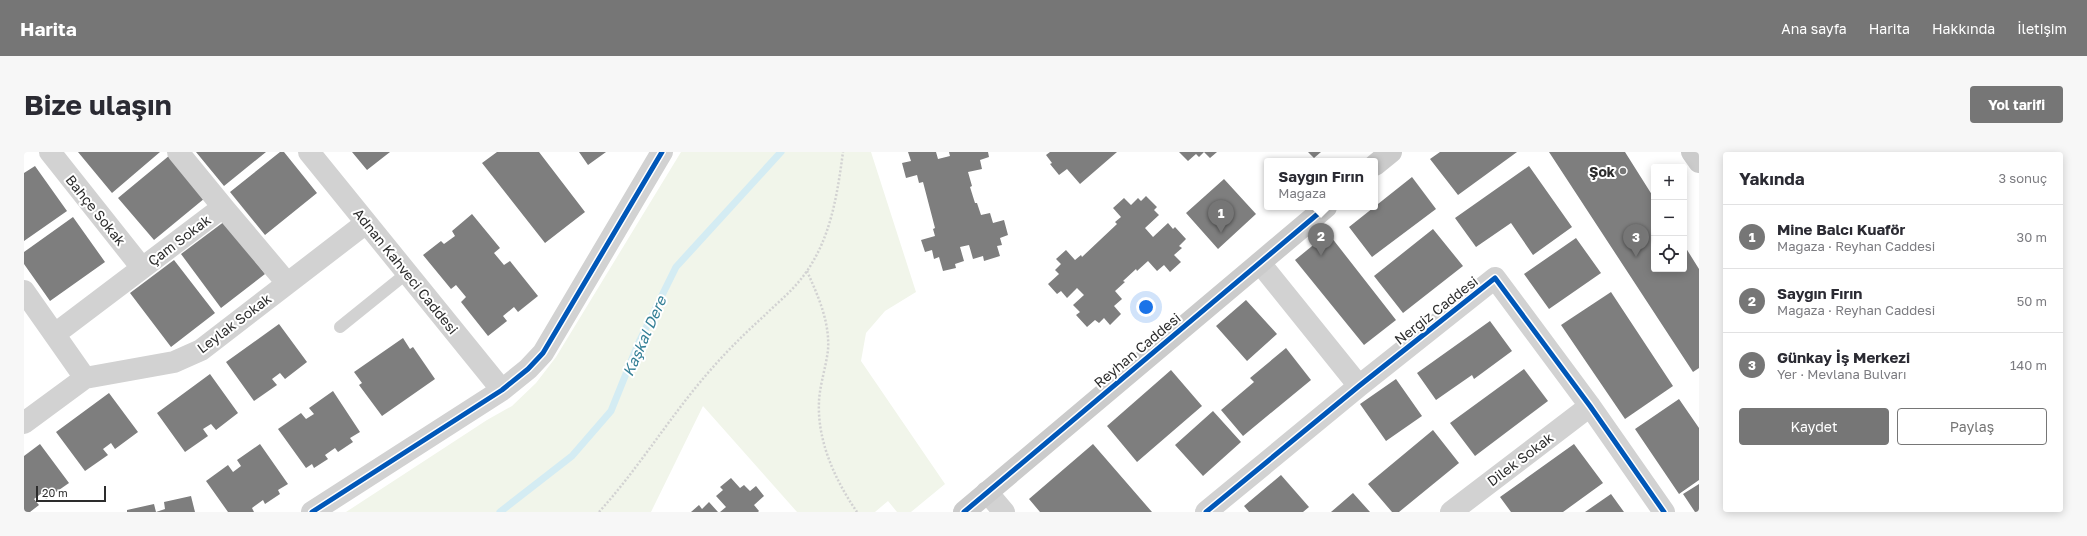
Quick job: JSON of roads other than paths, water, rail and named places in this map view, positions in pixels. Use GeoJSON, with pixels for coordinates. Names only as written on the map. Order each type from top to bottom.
{"type":"FeatureCollection","features":[{"type":"Feature","properties":{"kind":"street","name":"Bahçe Sokak"},"geometry":{"type":"LineString","coordinates":[[50,152],[142,268]]}},
{"type":"Feature","properties":{"kind":"street"},"geometry":{"type":"LineString","coordinates":[[178,152],[223,207]]}},
{"type":"Feature","properties":{"kind":"street","name":"Adnan Kahveci Caddesi"},"geometry":{"type":"LineString","coordinates":[[309,152],[502,390]]}},
{"type":"Feature","properties":{"kind":"street"},"geometry":{"type":"LineString","coordinates":[[312,512],[502,390],[528,369],[543,353],[662,152]]}},
{"type":"Feature","properties":{"kind":"street"},"geometry":{"type":"LineString","coordinates":[[1378,163],[1391,152]]}},
{"type":"Feature","properties":{"kind":"street"},"geometry":{"type":"LineString","coordinates":[[1692,152],[1699,162]]}},
{"type":"Feature","properties":{"kind":"street","name":"Çam Sokak"},"geometry":{"type":"LineString","coordinates":[[55,334],[223,207],[287,283]]}},
{"type":"Feature","properties":{"kind":"street","name":"Reyhan Caddesi"},"geometry":{"type":"LineString","coordinates":[[964,512],[1322,210]]}},
{"type":"Feature","properties":{"kind":"street","name":"Leylak Sokak"},"geometry":{"type":"LineString","coordinates":[[24,423],[85,378],[174,362],[201,350],[366,222]]}},
{"type":"Feature","properties":{"kind":"street"},"geometry":{"type":"LineString","coordinates":[[1260,263],[1358,386]]}},
{"type":"Feature","properties":{"kind":"street","name":"Nergiz Caddesi"},"geometry":{"type":"LineString","coordinates":[[1206,512],[1358,386],[1495,278],[1590,406],[1664,512]]}},
{"type":"Feature","properties":{"kind":"street"},"geometry":{"type":"LineString","coordinates":[[24,291],[85,378]]}},
{"type":"Feature","properties":{"kind":"street","name":"Dilek Sokak"},"geometry":{"type":"LineString","coordinates":[[1450,512],[1590,406]]}},
{"type":"Feature","properties":{"kind":"street"},"geometry":{"type":"LineString","coordinates":[[987,492],[1004,512]]}},
{"type":"Feature","properties":{"kind":"lane"},"geometry":{"type":"LineString","coordinates":[[340,327],[407,273]]}},
{"type":"Feature","properties":{"kind":"waterway","name":"Kaşkal Dere"},"geometry":{"type":"LineString","coordinates":[[500,512],[572,456],[611,411],[638,344],[676,267],[781,152]]}},
{"type":"Feature","properties":{"kind":"place","name":"Şok"},"geometry":{"type":"Point","coordinates":[1623,171]}},
{"type":"Feature","properties":{"kind":"place","name":"Mine Balcı Kuaför"},"geometry":{"type":"Point","coordinates":[1221,233]}},
{"type":"Feature","properties":{"kind":"place","name":"Saygın Fırın"},"geometry":{"type":"Point","coordinates":[1321,256]}},
{"type":"Feature","properties":{"kind":"place","name":"Günkay İş Merkezi"},"geometry":{"type":"Point","coordinates":[1636,257]}}]}
